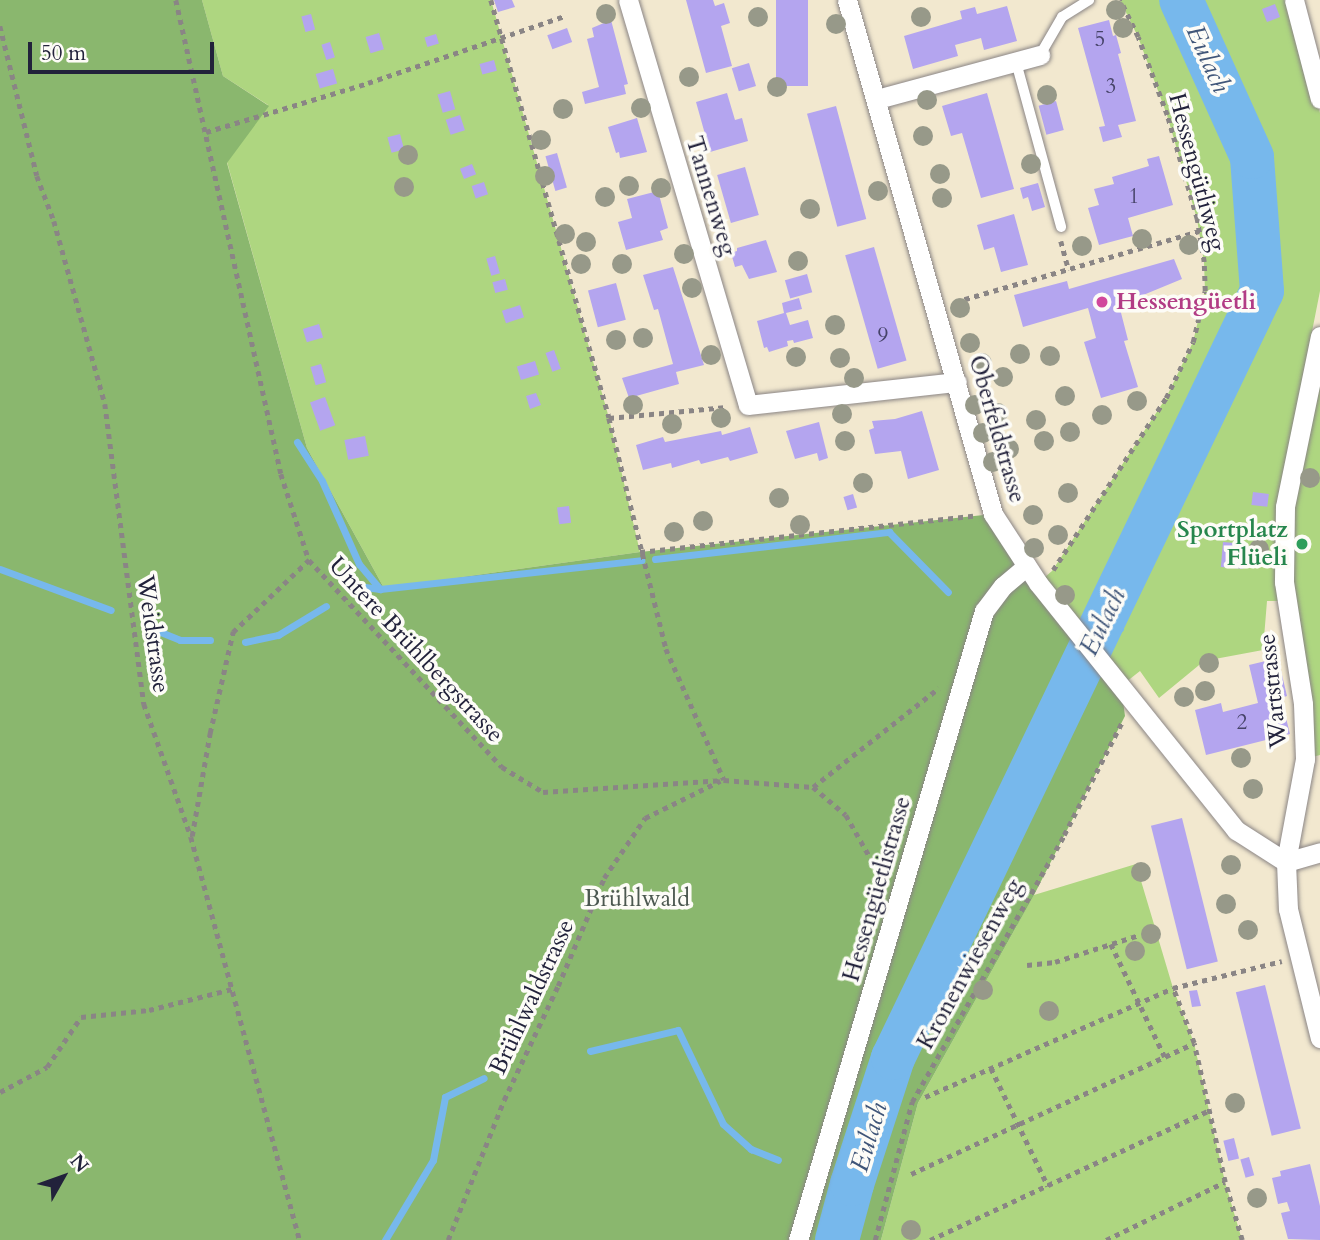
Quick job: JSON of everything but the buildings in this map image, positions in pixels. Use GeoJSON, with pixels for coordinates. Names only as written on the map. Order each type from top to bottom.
{"type":"FeatureCollection","features":[{"type":"Feature","properties":{"kind":"street","name":"Tannenweg"},"geometry":{"type":"LineString","coordinates":[[628,0],[748,405]]}},
{"type":"Feature","properties":{"kind":"street","name":"Oberfeldstrasse"},"geometry":{"type":"LineString","coordinates":[[847,0],[993,514],[1061,612],[1236,830],[1286,862]]}},
{"type":"Feature","properties":{"kind":"street"},"geometry":{"type":"LineString","coordinates":[[1294,0],[1320,99]]}},
{"type":"Feature","properties":{"kind":"street"},"geometry":{"type":"LineString","coordinates":[[877,99],[1040,55]]}},
{"type":"Feature","properties":{"kind":"street","name":"Wartstrasse"},"geometry":{"type":"LineString","coordinates":[[1320,336],[1285,506],[1284,582],[1303,704],[1305,759],[1286,862],[1288,909],[1320,1038]]}},
{"type":"Feature","properties":{"kind":"street"},"geometry":{"type":"LineString","coordinates":[[748,405],[957,382]]}},
{"type":"Feature","properties":{"kind":"street","name":"Hessengüetlistrasse"},"geometry":{"type":"LineString","coordinates":[[798,1240],[984,611],[1003,586],[1027,566]]}},
{"type":"Feature","properties":{"kind":"street"},"geometry":{"type":"LineString","coordinates":[[1286,862],[1320,852]]}},
{"type":"Feature","properties":{"kind":"lane"},"geometry":{"type":"LineString","coordinates":[[1040,55],[1062,17],[1089,0]]}},
{"type":"Feature","properties":{"kind":"lane"},"geometry":{"type":"LineString","coordinates":[[1016,62],[1061,227]]}},
{"type":"Feature","properties":{"kind":"path","name":"Untere Brühlbergstrasse"},"geometry":{"type":"LineString","coordinates":[[176,0],[281,474],[309,560],[502,767],[543,792],[724,780],[813,787]]}},
{"type":"Feature","properties":{"kind":"path"},"geometry":{"type":"LineString","coordinates":[[491,0],[609,418],[666,649],[724,780]]}},
{"type":"Feature","properties":{"kind":"path","name":"Hessengütliweg"},"geometry":{"type":"LineString","coordinates":[[1052,571],[1166,398],[1193,342],[1205,291],[1199,231],[1167,115],[1138,37],[1120,0]]}},
{"type":"Feature","properties":{"kind":"path"},"geometry":{"type":"LineString","coordinates":[[206,132],[502,39],[565,16]]}},
{"type":"Feature","properties":{"kind":"path","name":"Weidstrasse"},"geometry":{"type":"LineString","coordinates":[[0,26],[37,176],[54,221],[105,404],[144,704],[191,837],[300,1240]]}},
{"type":"Feature","properties":{"kind":"path"},"geometry":{"type":"LineString","coordinates":[[951,303],[1199,231]]}},
{"type":"Feature","properties":{"kind":"path"},"geometry":{"type":"LineString","coordinates":[[1063,250],[1069,270]]}},
{"type":"Feature","properties":{"kind":"path"},"geometry":{"type":"LineString","coordinates":[[609,418],[748,405]]}},
{"type":"Feature","properties":{"kind":"path"},"geometry":{"type":"LineString","coordinates":[[640,552],[993,514]]}},
{"type":"Feature","properties":{"kind":"path"},"geometry":{"type":"LineString","coordinates":[[191,837],[210,733],[233,632],[309,560]]}},
{"type":"Feature","properties":{"kind":"path"},"geometry":{"type":"LineString","coordinates":[[898,906],[846,815],[813,787],[942,685],[964,674]]}},
{"type":"Feature","properties":{"kind":"path","name":"Kronenwiesenweg"},"geometry":{"type":"LineString","coordinates":[[875,1240],[912,1102],[1064,835],[1125,716]]}},
{"type":"Feature","properties":{"kind":"path","name":"Brühlwaldstrasse"},"geometry":{"type":"LineString","coordinates":[[448,1240],[504,1100],[558,986],[604,878],[645,818],[724,780]]}},
{"type":"Feature","properties":{"kind":"path"},"geometry":{"type":"LineString","coordinates":[[1027,965],[1055,962],[1139,935]]}},
{"type":"Feature","properties":{"kind":"path"},"geometry":{"type":"LineString","coordinates":[[1111,944],[1164,1057]]}},
{"type":"Feature","properties":{"kind":"path"},"geometry":{"type":"LineString","coordinates":[[925,1097],[1173,988],[1300,957]]}},
{"type":"Feature","properties":{"kind":"path"},"geometry":{"type":"LineString","coordinates":[[1173,988],[1194,1043],[1225,1182],[1242,1240]]}},
{"type":"Feature","properties":{"kind":"path"},"geometry":{"type":"LineString","coordinates":[[0,1092],[47,1067],[81,1017],[149,1010],[232,989]]}},
{"type":"Feature","properties":{"kind":"path"},"geometry":{"type":"LineString","coordinates":[[911,1174],[1194,1043]]}},
{"type":"Feature","properties":{"kind":"path"},"geometry":{"type":"LineString","coordinates":[[991,1068],[1048,1186]]}},
{"type":"Feature","properties":{"kind":"path"},"geometry":{"type":"LineString","coordinates":[[930,1240],[1209,1111]]}},
{"type":"Feature","properties":{"kind":"path"},"geometry":{"type":"LineString","coordinates":[[1106,1240],[1225,1182]]}},
{"type":"Feature","properties":{"kind":"green space","name":"Brühlwald"},"geometry":{"type":"Polygon","coordinates":[[[0,0],[202,0],[223,76],[269,106],[227,163],[307,448],[384,588],[640,552],[993,514],[1121,686],[1125,716],[1033,897],[918,1103],[881,1240],[0,1240],[0,0]]]}},
{"type":"Feature","properties":{"kind":"green space"},"geometry":{"type":"Polygon","coordinates":[[[202,0],[491,0],[609,418],[640,552],[384,588],[307,448],[227,162],[268,105],[223,76],[202,0]]]}},
{"type":"Feature","properties":{"kind":"green space"},"geometry":{"type":"Polygon","coordinates":[[[1120,0],[1292,0],[1320,113],[1320,291],[1279,499],[1278,601],[1267,601],[1263,650],[1204,661],[1159,698],[1140,671],[1121,686],[1038,583],[1052,571],[1166,398],[1193,342],[1205,291],[1204,262],[1197,219],[1167,115],[1138,37],[1120,0]]]}},
{"type":"Feature","properties":{"kind":"green space","name":"Sportplatz Flüeli"},"geometry":{"type":"Polygon","coordinates":[[[1320,336],[1320,755],[1305,759],[1285,507],[1320,336]]]}},
{"type":"Feature","properties":{"kind":"green space"},"geometry":{"type":"Polygon","coordinates":[[[1136,864],[1173,988],[1194,1043],[1225,1182],[1242,1240],[881,1240],[918,1103],[1034,895],[1136,864]]]}},
{"type":"Feature","properties":{"kind":"waterway","name":"Eulach"},"geometry":{"type":"LineString","coordinates":[[837,1240],[852,1184],[893,1058],[1262,291],[1252,157],[1181,0]]}},
{"type":"Feature","properties":{"kind":"waterway"},"geometry":{"type":"LineString","coordinates":[[297,442],[322,481],[359,564],[380,589],[641,560]]}},
{"type":"Feature","properties":{"kind":"waterway"},"geometry":{"type":"LineString","coordinates":[[655,559],[889,532],[948,592]]}},
{"type":"Feature","properties":{"kind":"waterway"},"geometry":{"type":"LineString","coordinates":[[0,569],[111,610]]}},
{"type":"Feature","properties":{"kind":"waterway"},"geometry":{"type":"LineString","coordinates":[[365,587],[380,589]]}},
{"type":"Feature","properties":{"kind":"waterway"},"geometry":{"type":"LineString","coordinates":[[245,642],[278,635],[326,606]]}},
{"type":"Feature","properties":{"kind":"waterway"},"geometry":{"type":"LineString","coordinates":[[1109,613],[1120,629]]}},
{"type":"Feature","properties":{"kind":"waterway"},"geometry":{"type":"LineString","coordinates":[[158,631],[180,640],[210,640]]}},
{"type":"Feature","properties":{"kind":"waterway"},"geometry":{"type":"LineString","coordinates":[[590,1051],[678,1030],[723,1124],[751,1149],[778,1160]]}},
{"type":"Feature","properties":{"kind":"waterway"},"geometry":{"type":"LineString","coordinates":[[385,1240],[433,1160],[445,1097],[484,1078]]}},
{"type":"Feature","properties":{"kind":"waterway"},"geometry":{"type":"LineString","coordinates":[[841,1180],[852,1184]]}},
{"type":"Feature","properties":{"kind":"place","name":"Hessengüetli"},"geometry":{"type":"Point","coordinates":[1102,302]}},
{"type":"Feature","properties":{"kind":"place","name":"Sportplatz Flüeli"},"geometry":{"type":"Point","coordinates":[1302,544]}}]}
